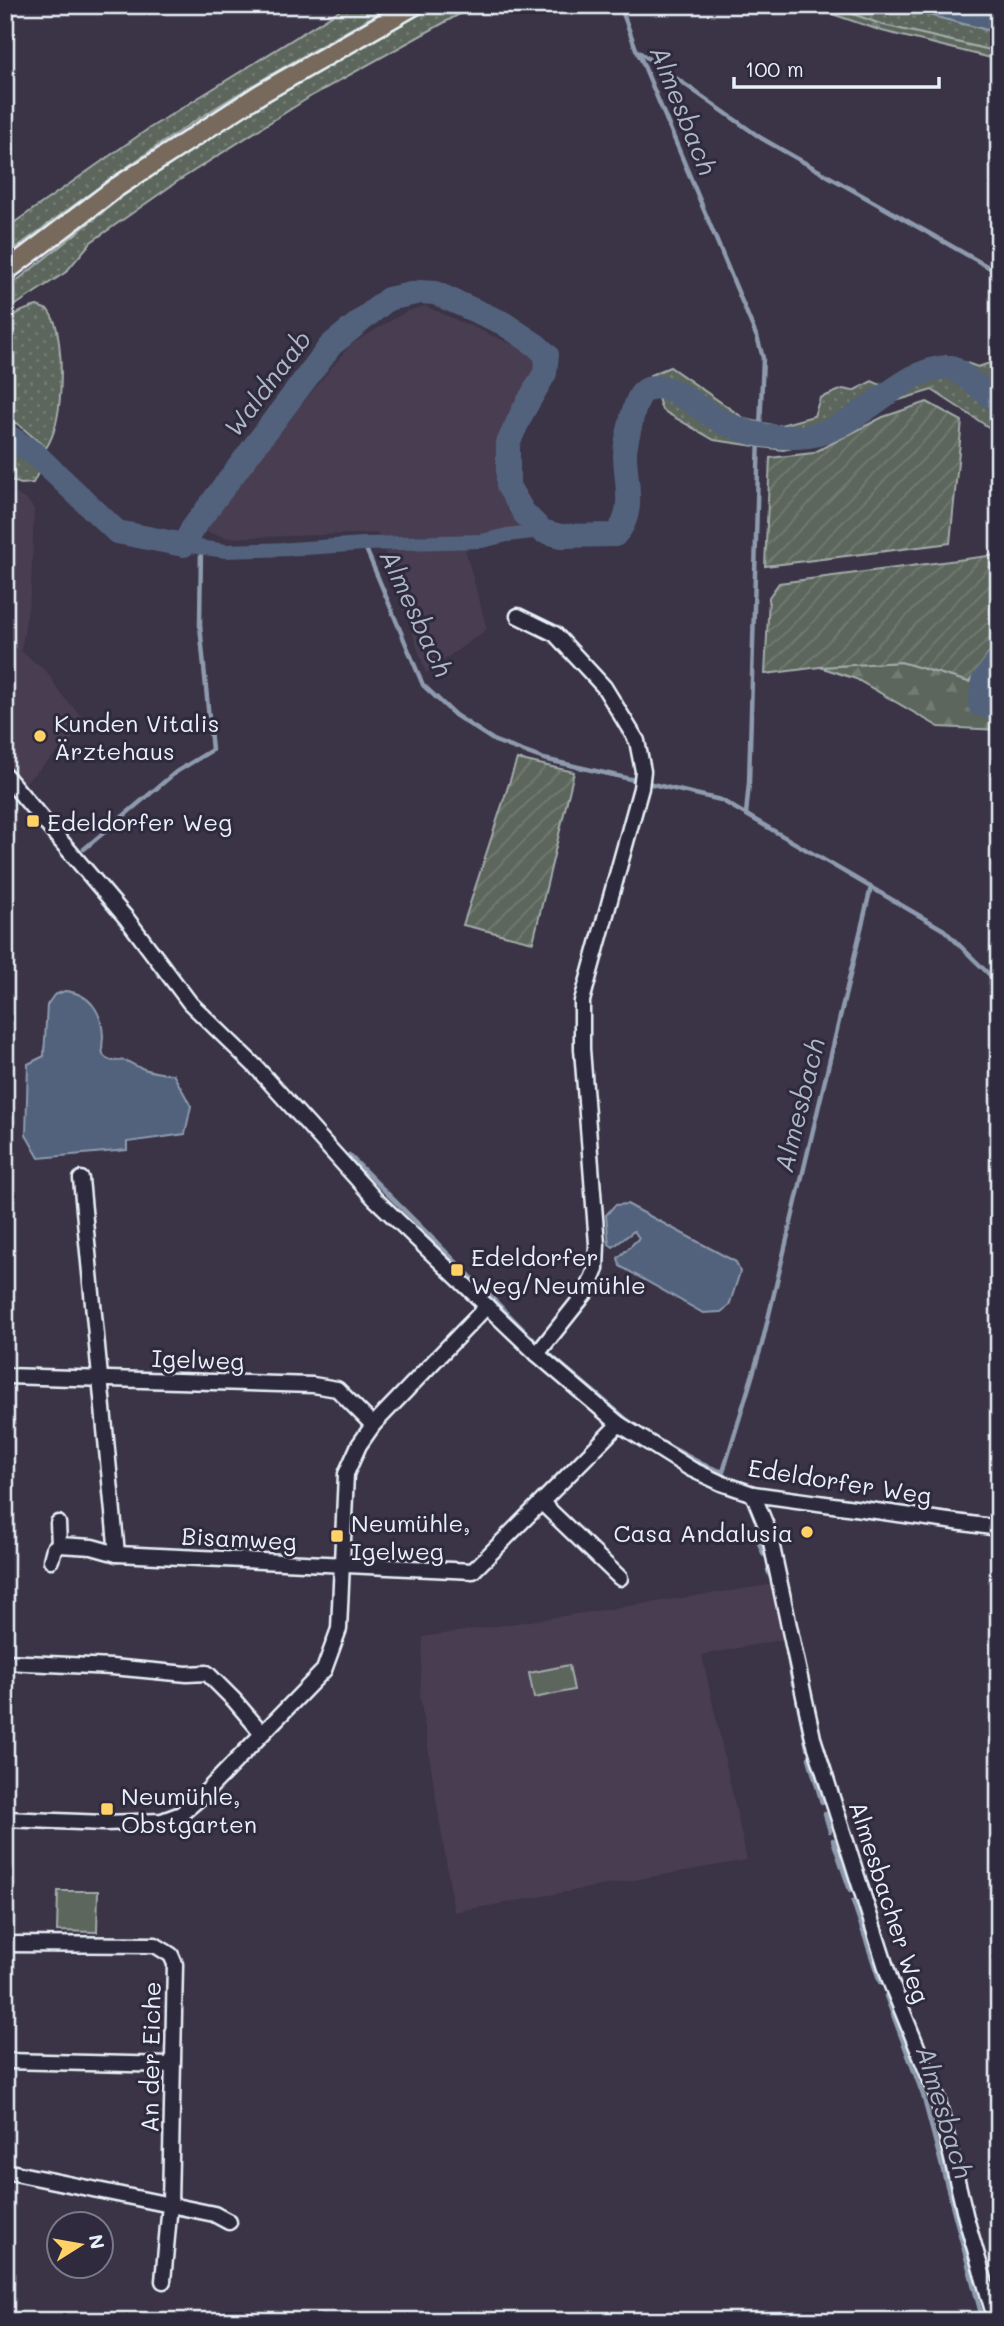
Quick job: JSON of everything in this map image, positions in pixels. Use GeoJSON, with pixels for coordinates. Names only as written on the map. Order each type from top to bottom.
{"type":"FeatureCollection","features":[{"type":"Feature","properties":{"kind":"main road"},"geometry":{"type":"LineString","coordinates":[[5,272],[117,187],[260,94],[415,5]]}},
{"type":"Feature","properties":{"kind":"street"},"geometry":{"type":"LineString","coordinates":[[518,616],[555,634],[604,687],[637,741],[643,771],[641,788],[582,1001],[582,1049],[597,1244],[596,1269],[587,1291],[537,1354]]}},
{"type":"Feature","properties":{"kind":"street","name":"Edeldorfer Weg"},"geometry":{"type":"LineString","coordinates":[[5,775],[127,919],[190,1003],[256,1067],[375,1199],[537,1354],[619,1424],[691,1469],[753,1494],[999,1528]]}},
{"type":"Feature","properties":{"kind":"street"},"geometry":{"type":"LineString","coordinates":[[81,1179],[117,1554]]}},
{"type":"Feature","properties":{"kind":"street"},"geometry":{"type":"LineString","coordinates":[[5,1819],[105,1823],[162,1821],[181,1814],[324,1670],[339,1629],[346,1474],[359,1445],[373,1425],[487,1306]]}},
{"type":"Feature","properties":{"kind":"street","name":"Igelweg"},"geometry":{"type":"LineString","coordinates":[[5,1376],[313,1385],[337,1389],[373,1425]]}},
{"type":"Feature","properties":{"kind":"street","name":"Bisamweg"},"geometry":{"type":"LineString","coordinates":[[59,1545],[92,1547],[117,1554],[473,1571],[619,1424]]}},
{"type":"Feature","properties":{"kind":"street","name":"Almesbacher Weg"},"geometry":{"type":"LineString","coordinates":[[753,1494],[769,1533],[813,1738],[891,1983],[937,2096],[966,2218],[996,2321]]}},
{"type":"Feature","properties":{"kind":"street"},"geometry":{"type":"LineString","coordinates":[[542,1503],[620,1578]]}},
{"type":"Feature","properties":{"kind":"street"},"geometry":{"type":"LineString","coordinates":[[51,1560],[54,1548],[59,1545],[58,1522]]}},
{"type":"Feature","properties":{"kind":"street"},"geometry":{"type":"LineString","coordinates":[[5,1662],[187,1674],[206,1672],[262,1733]]}},
{"type":"Feature","properties":{"kind":"street","name":"An der Eiche"},"geometry":{"type":"LineString","coordinates":[[5,1944],[155,1945],[171,1955],[175,1964],[170,2204],[163,2281]]}},
{"type":"Feature","properties":{"kind":"street"},"geometry":{"type":"LineString","coordinates":[[5,2061],[172,2065]]}},
{"type":"Feature","properties":{"kind":"street"},"geometry":{"type":"LineString","coordinates":[[5,2171],[214,2214],[229,2222]]}},
{"type":"Feature","properties":{"kind":"shaded area"},"geometry":{"type":"Polygon","coordinates":[[[425,306],[536,355],[538,362],[500,441],[498,472],[508,512],[530,536],[465,549],[487,629],[426,673],[378,533],[229,538],[199,530],[350,345],[407,311],[425,306]]]}},
{"type":"Feature","properties":{"kind":"shaded area"},"geometry":{"type":"Polygon","coordinates":[[[5,494],[16,494],[28,501],[34,509],[31,589],[21,651],[47,672],[61,694],[88,724],[5,801],[5,494]]]}},
{"type":"Feature","properties":{"kind":"shaded area"},"geometry":{"type":"Polygon","coordinates":[[[775,1584],[785,1639],[702,1655],[747,1860],[454,1912],[420,1697],[423,1637],[775,1584]]]}},
{"type":"Feature","properties":{"kind":"green space"},"geometry":{"type":"Polygon","coordinates":[[[348,5],[393,5],[277,71],[183,129],[5,256],[5,229],[148,129],[348,5]]]}},
{"type":"Feature","properties":{"kind":"green space"},"geometry":{"type":"Polygon","coordinates":[[[434,5],[476,5],[313,95],[178,181],[91,242],[66,272],[5,312],[5,290],[123,196],[242,116],[434,5]]]}},
{"type":"Feature","properties":{"kind":"green space"},"geometry":{"type":"Polygon","coordinates":[[[806,5],[828,5],[883,25],[999,52],[999,60],[882,31],[806,5]]]}},
{"type":"Feature","properties":{"kind":"green space"},"geometry":{"type":"Polygon","coordinates":[[[828,5],[890,5],[999,33],[999,52],[883,25],[828,5]]]}},
{"type":"Feature","properties":{"kind":"green space"},"geometry":{"type":"Polygon","coordinates":[[[37,306],[48,310],[54,320],[60,358],[59,407],[46,448],[18,424],[5,419],[5,326],[23,310],[37,306]]]}},
{"type":"Feature","properties":{"kind":"green space"},"geometry":{"type":"Polygon","coordinates":[[[946,356],[978,367],[999,360],[999,434],[932,390],[889,403],[840,438],[783,450],[714,440],[662,410],[650,375],[670,367],[745,419],[777,426],[814,416],[820,398],[843,389],[853,391],[872,381],[883,386],[946,356]]]}},
{"type":"Feature","properties":{"kind":"green space"},"geometry":{"type":"Polygon","coordinates":[[[927,402],[962,421],[950,543],[765,566],[770,458],[813,453],[883,417],[927,402]]]}},
{"type":"Feature","properties":{"kind":"green space"},"geometry":{"type":"Polygon","coordinates":[[[5,444],[40,469],[33,483],[21,484],[5,478],[5,444]]]}},
{"type":"Feature","properties":{"kind":"green space"},"geometry":{"type":"Polygon","coordinates":[[[996,555],[999,558],[999,639],[969,682],[901,662],[820,667],[765,674],[769,597],[779,583],[996,555]]]}},
{"type":"Feature","properties":{"kind":"green space"},"geometry":{"type":"Polygon","coordinates":[[[999,639],[999,730],[939,727],[856,679],[820,667],[901,662],[969,682],[999,639]]]}},
{"type":"Feature","properties":{"kind":"green space"},"geometry":{"type":"Polygon","coordinates":[[[517,759],[574,772],[533,942],[463,925],[517,759]]]}},
{"type":"Feature","properties":{"kind":"green space"},"geometry":{"type":"Polygon","coordinates":[[[569,1665],[574,1690],[534,1698],[529,1673],[569,1665]]]}},
{"type":"Feature","properties":{"kind":"green space"},"geometry":{"type":"Polygon","coordinates":[[[58,1891],[98,1891],[97,1932],[57,1931],[58,1891]]]}},
{"type":"Feature","properties":{"kind":"water"},"geometry":{"type":"Polygon","coordinates":[[[890,5],[967,5],[999,12],[999,33],[890,5]]]}},
{"type":"Feature","properties":{"kind":"water"},"geometry":{"type":"Polygon","coordinates":[[[65,991],[81,996],[93,1005],[102,1027],[105,1057],[113,1061],[126,1061],[150,1071],[173,1074],[191,1106],[185,1134],[127,1142],[127,1150],[39,1158],[26,1135],[28,1064],[44,1056],[47,1005],[54,995],[65,991]]]}},
{"type":"Feature","properties":{"kind":"water"},"geometry":{"type":"Polygon","coordinates":[[[627,1204],[736,1262],[740,1272],[729,1306],[721,1312],[703,1313],[620,1266],[618,1258],[639,1238],[634,1231],[613,1247],[609,1244],[606,1215],[615,1205],[627,1204]]]}},
{"type":"Feature","properties":{"kind":"waterway","name":"Almesbach"},"geometry":{"type":"LineString","coordinates":[[620,5],[758,340],[763,358],[760,429]]}},
{"type":"Feature","properties":{"kind":"waterway"},"geometry":{"type":"LineString","coordinates":[[639,52],[761,138],[999,273]]}},
{"type":"Feature","properties":{"kind":"waterway","name":"Waldnaab"},"geometry":{"type":"LineString","coordinates":[[5,434],[35,454],[117,532],[184,545],[192,529],[331,345],[388,299],[420,292],[435,293],[503,323],[547,355],[545,373],[508,443],[508,486],[524,513],[542,531],[561,536],[615,535],[622,526],[628,507],[625,454],[627,440],[637,401],[642,393],[650,388],[670,390],[735,427],[757,434],[783,437],[817,434],[838,427],[913,377],[932,370],[952,367],[999,402]]}},
{"type":"Feature","properties":{"kind":"waterway","name":"Almesbach"},"geometry":{"type":"LineString","coordinates":[[746,814],[759,434]]}},
{"type":"Feature","properties":{"kind":"waterway","name":"Almesbach"},"geometry":{"type":"LineString","coordinates":[[184,545],[226,551],[291,549],[482,541],[542,531]]}},
{"type":"Feature","properties":{"kind":"waterway","name":"Almesbach"},"geometry":{"type":"LineString","coordinates":[[364,544],[423,685],[455,715],[495,741],[544,759],[721,800],[944,930],[999,984]]}},
{"type":"Feature","properties":{"kind":"waterway"},"geometry":{"type":"LineString","coordinates":[[84,849],[176,772],[212,750],[200,625],[201,547]]}},
{"type":"Feature","properties":{"kind":"waterway","name":"Waldnaab"},"geometry":{"type":"LineString","coordinates":[[999,660],[983,681],[980,705],[999,709]]}},
{"type":"Feature","properties":{"kind":"waterway","name":"Almesbach"},"geometry":{"type":"LineString","coordinates":[[656,1439],[702,1464],[723,1472],[762,1344],[871,887]]}},
{"type":"Feature","properties":{"kind":"waterway"},"geometry":{"type":"LineString","coordinates":[[349,1155],[533,1339]]}},
{"type":"Feature","properties":{"kind":"waterway"},"geometry":{"type":"LineString","coordinates":[[549,1354],[640,1429]]}},
{"type":"Feature","properties":{"kind":"waterway","name":"Almesbach"},"geometry":{"type":"LineString","coordinates":[[759,1543],[764,1555]]}},
{"type":"Feature","properties":{"kind":"waterway","name":"Almesbach"},"geometry":{"type":"LineString","coordinates":[[768,1570],[774,1586]]}},
{"type":"Feature","properties":{"kind":"waterway","name":"Almesbach"},"geometry":{"type":"LineString","coordinates":[[787,1650],[793,1684]]}},
{"type":"Feature","properties":{"kind":"waterway","name":"Almesbach"},"geometry":{"type":"LineString","coordinates":[[797,1698],[807,1748]]}},
{"type":"Feature","properties":{"kind":"waterway","name":"Almesbach"},"geometry":{"type":"LineString","coordinates":[[809,1758],[822,1803]]}},
{"type":"Feature","properties":{"kind":"waterway","name":"Almesbach"},"geometry":{"type":"LineString","coordinates":[[825,1814],[830,1831]]}},
{"type":"Feature","properties":{"kind":"waterway","name":"Almesbach"},"geometry":{"type":"LineString","coordinates":[[833,1840],[850,1890]]}},
{"type":"Feature","properties":{"kind":"waterway","name":"Almesbach"},"geometry":{"type":"LineString","coordinates":[[853,1901],[880,1982]]}},
{"type":"Feature","properties":{"kind":"waterway","name":"Almesbach"},"geometry":{"type":"LineString","coordinates":[[886,1996],[923,2095],[983,2321]]}},
{"type":"Feature","properties":{"kind":"place","name":"Kunden Vitalis Ärztehaus"},"geometry":{"type":"Point","coordinates":[40,736]}},
{"type":"Feature","properties":{"kind":"place","name":"Edeldorfer Weg"},"geometry":{"type":"Point","coordinates":[33,821]}},
{"type":"Feature","properties":{"kind":"place","name":"Edeldorfer Weg/Neumühle"},"geometry":{"type":"Point","coordinates":[457,1270]}},
{"type":"Feature","properties":{"kind":"place","name":"Casa Andalusia"},"geometry":{"type":"Point","coordinates":[807,1532]}},
{"type":"Feature","properties":{"kind":"place","name":"Neumühle, Igelweg"},"geometry":{"type":"Point","coordinates":[337,1536]}},
{"type":"Feature","properties":{"kind":"place","name":"Neumühle, Obstgarten"},"geometry":{"type":"Point","coordinates":[107,1809]}}]}
